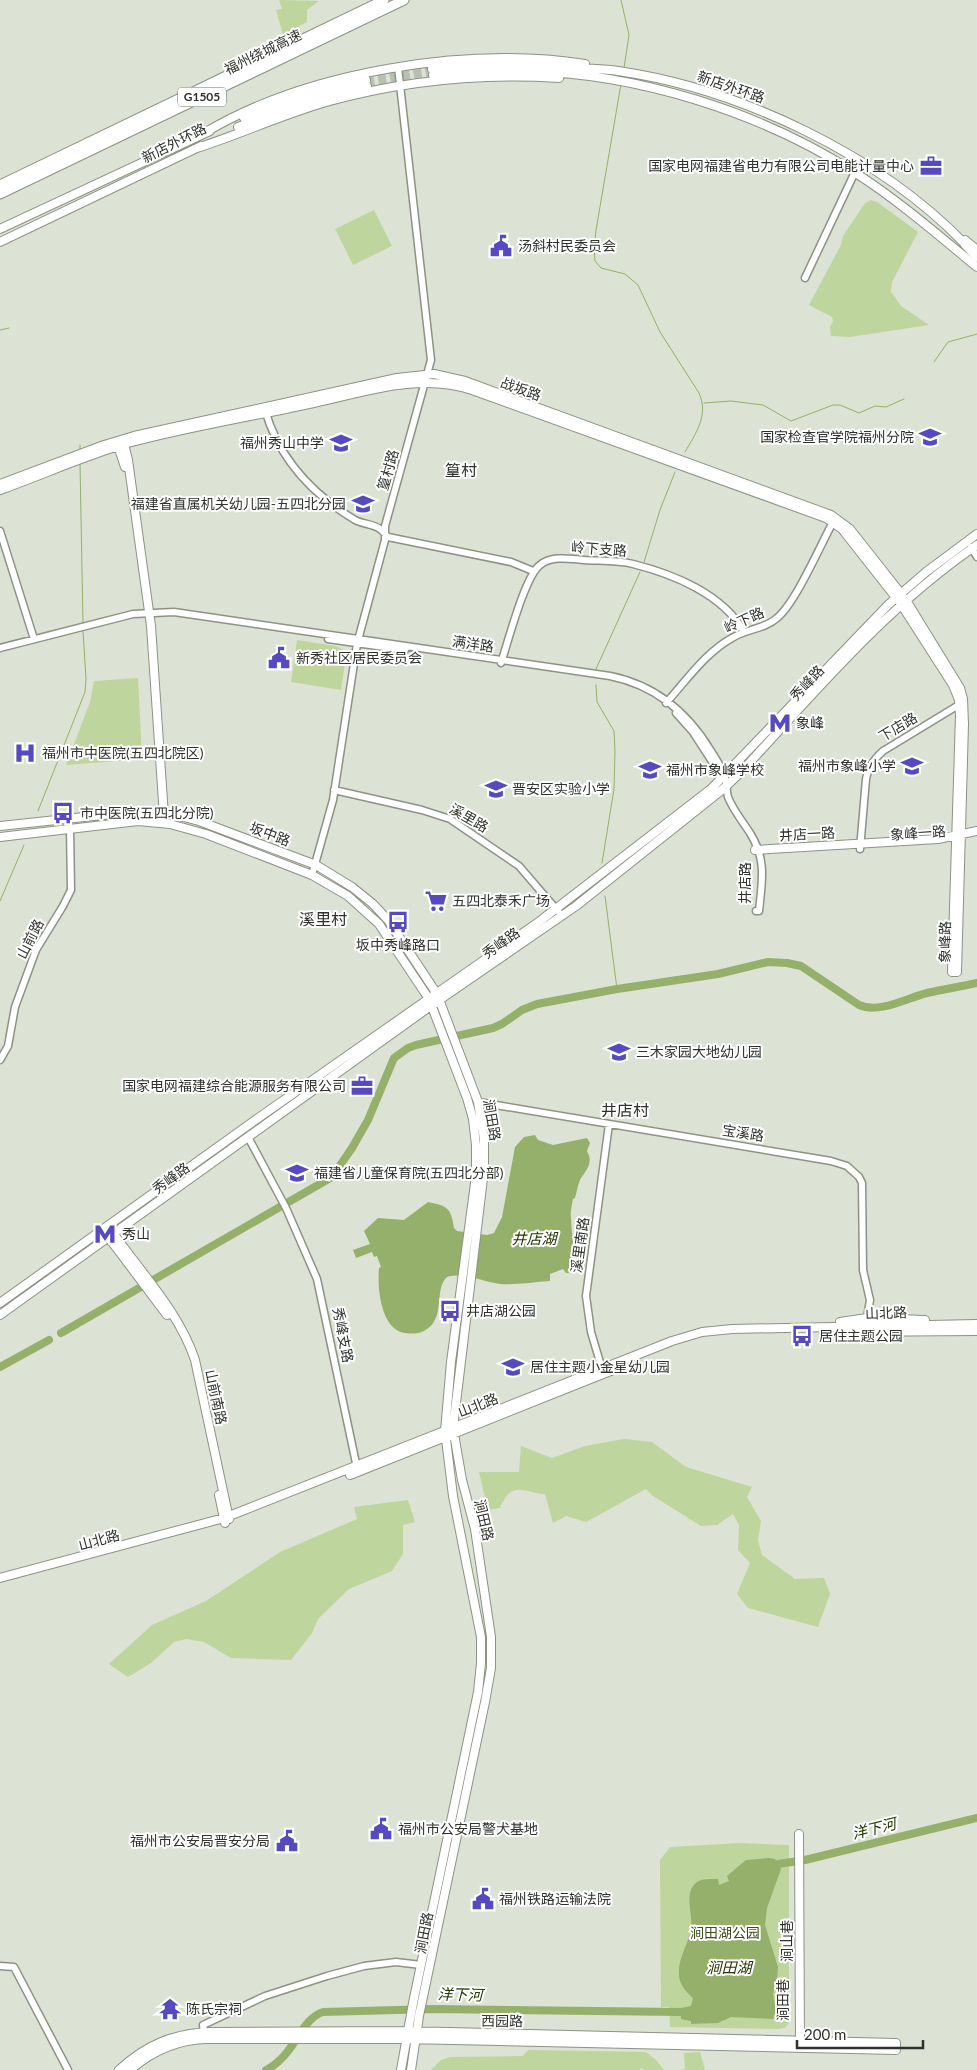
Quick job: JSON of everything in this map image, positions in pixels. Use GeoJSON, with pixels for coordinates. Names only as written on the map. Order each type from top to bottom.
{"type":"FeatureCollection","features":[{"type":"Feature","properties":{"kind":"highway","name":"福州绕城高速"},"geometry":{"type":"LineString","coordinates":[[0,185],[384,0]]}},
{"type":"Feature","properties":{"kind":"highway","name":"福州绕城高速"},"geometry":{"type":"LineString","coordinates":[[0,194],[404,0]]}},
{"type":"Feature","properties":{"kind":"highway","name":"新店外环路"},"geometry":{"type":"LineString","coordinates":[[965,244],[977,257]]}},
{"type":"Feature","properties":{"kind":"main road"},"geometry":{"type":"LineString","coordinates":[[206,132],[255,108],[300,91],[398,67],[457,60],[500,58],[565,61],[616,70]]}},
{"type":"Feature","properties":{"kind":"main road","name":"新店外环路"},"geometry":{"type":"LineString","coordinates":[[965,244],[950,228],[912,197],[839,149],[800,129],[716,95],[616,70],[520,64],[473,65],[433,72],[529,71],[579,75],[691,99],[748,119],[803,143],[855,172],[918,218],[977,269]]}},
{"type":"Feature","properties":{"kind":"main road"},"geometry":{"type":"LineString","coordinates":[[197,148],[308,108],[365,92],[401,85],[447,79],[492,77],[614,81]]}},
{"type":"Feature","properties":{"kind":"main road","name":"新店外环路"},"geometry":{"type":"LineString","coordinates":[[0,230],[206,132],[293,100],[366,83],[259,119],[216,137],[197,148],[0,242]]}},
{"type":"Feature","properties":{"kind":"main road"},"geometry":{"type":"LineString","coordinates":[[950,228],[977,250]]}},
{"type":"Feature","properties":{"kind":"main road","name":"战坂路"},"geometry":{"type":"LineString","coordinates":[[74,460],[121,442],[265,410],[441,375],[459,379],[827,513],[850,529],[901,598]]}},
{"type":"Feature","properties":{"kind":"main road","name":"战坂路"},"geometry":{"type":"LineString","coordinates":[[427,378],[472,390],[816,514],[833,522],[842,529],[901,598]]}},
{"type":"Feature","properties":{"kind":"main road"},"geometry":{"type":"LineString","coordinates":[[121,442],[147,614],[162,822]]}},
{"type":"Feature","properties":{"kind":"main road"},"geometry":{"type":"LineString","coordinates":[[0,484],[74,460]]}},
{"type":"Feature","properties":{"kind":"main road"},"geometry":{"type":"LineString","coordinates":[[0,490],[74,460]]}},
{"type":"Feature","properties":{"kind":"main road"},"geometry":{"type":"LineString","coordinates":[[438,997],[724,782],[901,598],[972,545],[977,534]]}},
{"type":"Feature","properties":{"kind":"main road","name":"象峰路"},"geometry":{"type":"LineString","coordinates":[[901,598],[951,681],[961,704],[952,972],[957,972],[957,839]]}},
{"type":"Feature","properties":{"kind":"main road","name":"秀峰路"},"geometry":{"type":"LineString","coordinates":[[0,1315],[248,1137],[438,997],[562,916],[724,782]]}},
{"type":"Feature","properties":{"kind":"main road","name":"坂中路"},"geometry":{"type":"LineString","coordinates":[[0,826],[131,812],[162,812],[198,821],[316,865],[360,893],[383,914],[404,942],[438,997]]}},
{"type":"Feature","properties":{"kind":"main road","name":"坂中路"},"geometry":{"type":"LineString","coordinates":[[0,837],[127,822],[162,822],[206,834],[312,875],[342,891],[370,915],[402,958],[431,1002]]}},
{"type":"Feature","properties":{"kind":"main road","name":"象峰一路"},"geometry":{"type":"LineString","coordinates":[[957,839],[977,831]]}},
{"type":"Feature","properties":{"kind":"main road","name":"象峰一路"},"geometry":{"type":"LineString","coordinates":[[860,847],[977,836]]}},
{"type":"Feature","properties":{"kind":"main road","name":"井店一路"},"geometry":{"type":"LineString","coordinates":[[758,852],[860,847]]}},
{"type":"Feature","properties":{"kind":"main road","name":"涧田路"},"geometry":{"type":"LineString","coordinates":[[412,2035],[422,2003],[485,1702],[491,1664],[491,1637],[475,1529],[462,1480],[453,1431],[484,1170],[484,1139],[478,1102],[438,997]]}},
{"type":"Feature","properties":{"kind":"main road","name":"秀峰路"},"geometry":{"type":"LineString","coordinates":[[0,1303],[254,1121],[431,1002]]}},
{"type":"Feature","properties":{"kind":"main road","name":"涧田路"},"geometry":{"type":"LineString","coordinates":[[412,2035],[410,2018],[412,2004],[478,1692],[481,1663],[481,1637],[453,1496],[445,1435],[450,1362],[476,1176],[476,1151],[473,1119],[467,1098],[431,1002]]}},
{"type":"Feature","properties":{"kind":"main road","name":"山前南路"},"geometry":{"type":"LineString","coordinates":[[111,1236],[180,1326],[195,1360],[227,1520]]}},
{"type":"Feature","properties":{"kind":"main road"},"geometry":{"type":"LineString","coordinates":[[785,1327],[867,1318],[922,1319],[934,1324]]}},
{"type":"Feature","properties":{"kind":"main road","name":"山北路"},"geometry":{"type":"LineString","coordinates":[[0,1584],[227,1520],[445,1435],[672,1341],[702,1332],[785,1327],[977,1324]]}},
{"type":"Feature","properties":{"kind":"main road","name":"山北路"},"geometry":{"type":"LineString","coordinates":[[453,1431],[689,1340],[731,1333],[977,1331]]}},
{"type":"Feature","properties":{"kind":"main road","name":"山北路"},"geometry":{"type":"LineString","coordinates":[[0,1578],[227,1520]]}},
{"type":"Feature","properties":{"kind":"main road","name":"涧山巷"},"geometry":{"type":"LineString","coordinates":[[797,1834],[798,2043]]}},
{"type":"Feature","properties":{"kind":"main road","name":"西园路"},"geometry":{"type":"LineString","coordinates":[[119,2070],[140,2052],[161,2040],[204,2032],[896,2046]]}},
{"type":"Feature","properties":{"kind":"main road","name":"西园路"},"geometry":{"type":"LineString","coordinates":[[130,2070],[164,2048],[187,2041],[293,2035]]}},
{"type":"Feature","properties":{"kind":"main road"},"geometry":{"type":"LineString","coordinates":[[401,2070],[412,2035]]}},
{"type":"Feature","properties":{"kind":"main road"},"geometry":{"type":"LineString","coordinates":[[411,2070],[412,2035]]}},
{"type":"Feature","properties":{"kind":"street","name":"篁村路"},"geometry":{"type":"LineString","coordinates":[[312,875],[334,790],[358,641],[385,540],[384,533],[431,360],[398,67]]}},
{"type":"Feature","properties":{"kind":"street"},"geometry":{"type":"LineString","coordinates":[[805,278],[855,172]]}},
{"type":"Feature","properties":{"kind":"street"},"geometry":{"type":"LineString","coordinates":[[265,410],[274,436],[285,457],[308,484],[356,521],[378,527],[392,537],[511,562],[533,571],[501,662]]}},
{"type":"Feature","properties":{"kind":"street","name":"岭下路"},"geometry":{"type":"LineString","coordinates":[[667,702],[716,649],[744,632],[770,623],[782,613],[790,603],[833,522]]}},
{"type":"Feature","properties":{"kind":"street"},"geometry":{"type":"LineString","coordinates":[[0,531],[34,639]]}},
{"type":"Feature","properties":{"kind":"street"},"geometry":{"type":"LineString","coordinates":[[972,545],[977,557]]}},
{"type":"Feature","properties":{"kind":"street","name":"岭下支路"},"geometry":{"type":"LineString","coordinates":[[533,571],[542,563],[560,558],[633,564],[666,574],[702,592],[734,616],[744,632]]}},
{"type":"Feature","properties":{"kind":"street","name":"满洋路"},"geometry":{"type":"LineString","coordinates":[[0,648],[133,614],[167,612],[174,616],[501,662],[621,682],[646,691],[667,702],[685,716],[702,736],[724,782]]}},
{"type":"Feature","properties":{"kind":"street","name":"下店路"},"geometry":{"type":"LineString","coordinates":[[860,847],[866,779],[868,768],[873,760],[883,750],[961,704]]}},
{"type":"Feature","properties":{"kind":"street","name":"井店路"},"geometry":{"type":"LineString","coordinates":[[724,782],[726,801],[758,852],[763,868],[759,911],[756,910],[760,868],[758,852]]}},
{"type":"Feature","properties":{"kind":"street","name":"溪里路"},"geometry":{"type":"LineString","coordinates":[[334,790],[450,818],[519,866],[562,916]]}},
{"type":"Feature","properties":{"kind":"street","name":"山前路"},"geometry":{"type":"LineString","coordinates":[[0,1060],[7,1049],[15,1006],[36,950],[71,890],[70,828]]}},
{"type":"Feature","properties":{"kind":"street","name":"宝溪路"},"geometry":{"type":"LineString","coordinates":[[478,1102],[842,1164],[859,1177],[862,1183],[863,1270],[870,1300],[867,1318]]}},
{"type":"Feature","properties":{"kind":"street","name":"溪里南路"},"geometry":{"type":"LineString","coordinates":[[602,1369],[591,1332],[586,1300],[609,1124]]}},
{"type":"Feature","properties":{"kind":"street","name":"秀峰支路"},"geometry":{"type":"LineString","coordinates":[[248,1137],[286,1208],[314,1269],[357,1469]]}},
{"type":"Feature","properties":{"kind":"street"},"geometry":{"type":"LineString","coordinates":[[204,2032],[203,2024],[259,1998],[304,1983],[371,1965],[403,1961],[420,1965]]}},
{"type":"Feature","properties":{"kind":"street"},"geometry":{"type":"LineString","coordinates":[[0,1966],[14,1966],[68,2070]]}},
{"type":"Feature","properties":{"kind":"green space"},"geometry":{"type":"Polygon","coordinates":[[[279,0],[319,1],[307,10],[307,22],[299,26],[302,35],[285,42],[276,10],[282,9],[279,0]]]}},
{"type":"Feature","properties":{"kind":"green space"},"geometry":{"type":"Polygon","coordinates":[[[871,200],[877,202],[918,232],[892,282],[891,292],[901,306],[929,325],[850,337],[831,336],[832,317],[809,305],[841,245],[843,236],[865,203],[871,200]]]}},
{"type":"Feature","properties":{"kind":"green space"},"geometry":{"type":"Polygon","coordinates":[[[374,210],[392,246],[353,265],[335,229],[374,210]]]}},
{"type":"Feature","properties":{"kind":"green space"},"geometry":{"type":"Polygon","coordinates":[[[297,640],[335,646],[344,650],[346,656],[341,690],[291,682],[297,640]]]}},
{"type":"Feature","properties":{"kind":"green space"},"geometry":{"type":"Polygon","coordinates":[[[138,678],[142,759],[66,765],[90,702],[94,681],[138,678]]]}},
{"type":"Feature","properties":{"kind":"green space"},"geometry":{"type":"Polygon","coordinates":[[[624,1439],[652,1442],[686,1467],[752,1487],[747,1497],[761,1521],[758,1540],[762,1555],[795,1579],[824,1578],[830,1594],[818,1627],[748,1608],[737,1594],[750,1563],[738,1550],[739,1525],[733,1514],[717,1525],[701,1526],[653,1496],[646,1489],[586,1522],[566,1516],[553,1523],[545,1494],[524,1490],[509,1493],[500,1508],[488,1510],[479,1472],[519,1472],[521,1446],[552,1458],[585,1446],[624,1439]]]}},
{"type":"Feature","properties":{"kind":"green space"},"geometry":{"type":"Polygon","coordinates":[[[408,1500],[415,1522],[403,1525],[403,1554],[392,1571],[349,1589],[318,1619],[312,1633],[291,1660],[231,1658],[204,1642],[186,1639],[174,1642],[151,1663],[128,1677],[109,1664],[152,1625],[206,1601],[280,1552],[357,1519],[354,1507],[408,1500]]]}},
{"type":"Feature","properties":{"kind":"green space","name":"涧田湖公园"},"geometry":{"type":"Polygon","coordinates":[[[740,1843],[789,1845],[789,2023],[785,2028],[779,2029],[670,2027],[669,2007],[661,2007],[660,1860],[670,1847],[740,1843]]]}},
{"type":"Feature","properties":{"kind":"green space"},"geometry":{"type":"Polygon","coordinates":[[[528,2050],[646,2052],[664,2070],[645,2070],[641,2068],[640,2070],[431,2070],[441,2060],[450,2057],[523,2056],[528,2050]]]}},
{"type":"Feature","properties":{"kind":"green space"},"geometry":{"type":"Polygon","coordinates":[[[700,2052],[705,2070],[680,2070],[685,2069],[684,2053],[700,2052]]]}},
{"type":"Feature","properties":{"kind":"water","name":"井店湖"},"geometry":{"type":"Polygon","coordinates":[[[535,1135],[538,1140],[553,1145],[587,1138],[590,1143],[587,1151],[590,1158],[589,1165],[580,1180],[571,1208],[574,1253],[569,1273],[566,1273],[563,1269],[550,1274],[550,1281],[513,1284],[493,1283],[467,1276],[447,1277],[441,1289],[438,1312],[431,1326],[424,1331],[413,1334],[397,1330],[391,1324],[382,1307],[379,1286],[379,1268],[381,1267],[377,1256],[374,1257],[372,1252],[356,1258],[353,1250],[370,1244],[364,1231],[378,1218],[404,1220],[428,1202],[444,1206],[447,1209],[457,1231],[487,1235],[494,1233],[502,1217],[515,1147],[524,1137],[535,1135]]]}},
{"type":"Feature","properties":{"kind":"water","name":"涧田湖"},"geometry":{"type":"Polygon","coordinates":[[[775,1859],[781,1869],[767,1908],[765,1925],[778,1967],[773,1994],[776,2011],[773,2019],[731,2017],[718,2023],[691,2024],[691,2021],[681,2019],[681,2008],[691,2006],[693,1998],[682,1985],[679,1970],[691,1928],[689,1901],[693,1886],[701,1880],[711,1879],[718,1879],[719,1885],[729,1881],[727,1876],[746,1860],[775,1859]]]}},
{"type":"Feature","properties":{"kind":"waterway"},"geometry":{"type":"LineString","coordinates":[[621,0],[629,35],[624,68]]}},
{"type":"Feature","properties":{"kind":"waterway"},"geometry":{"type":"LineString","coordinates":[[621,84],[596,230],[595,261],[601,268],[625,274],[638,285],[660,332],[699,393],[702,401],[702,416],[697,431],[685,452]]}},
{"type":"Feature","properties":{"kind":"waterway"},"geometry":{"type":"LineString","coordinates":[[0,330],[9,328]]}},
{"type":"Feature","properties":{"kind":"waterway"},"geometry":{"type":"LineString","coordinates":[[934,362],[948,342],[977,334]]}},
{"type":"Feature","properties":{"kind":"waterway"},"geometry":{"type":"LineString","coordinates":[[704,403],[731,401],[763,405],[791,421],[833,405],[840,405],[859,413],[875,406],[886,407],[904,399]]}},
{"type":"Feature","properties":{"kind":"waterway"},"geometry":{"type":"LineString","coordinates":[[80,445],[80,452]]}},
{"type":"Feature","properties":{"kind":"waterway"},"geometry":{"type":"LineString","coordinates":[[80,463],[83,624]]}},
{"type":"Feature","properties":{"kind":"waterway"},"geometry":{"type":"LineString","coordinates":[[644,562],[660,510],[675,472]]}},
{"type":"Feature","properties":{"kind":"waterway"},"geometry":{"type":"LineString","coordinates":[[596,669],[640,572]]}},
{"type":"Feature","properties":{"kind":"waterway"},"geometry":{"type":"LineString","coordinates":[[38,811],[85,692],[83,631]]}},
{"type":"Feature","properties":{"kind":"waterway"},"geometry":{"type":"LineString","coordinates":[[596,685],[597,702],[614,731],[615,751],[614,789],[602,863]]}},
{"type":"Feature","properties":{"kind":"waterway"},"geometry":{"type":"LineString","coordinates":[[0,901],[24,845]]}},
{"type":"Feature","properties":{"kind":"waterway"},"geometry":{"type":"LineString","coordinates":[[605,896],[617,989]]}},
{"type":"Feature","properties":{"kind":"waterway"},"geometry":{"type":"LineString","coordinates":[[61,1333],[332,1177],[368,1120],[394,1058],[408,1048],[493,1028],[522,1010],[537,1004],[617,989],[718,974],[768,962],[801,966],[859,1005],[875,1008],[927,993],[977,983]]}},
{"type":"Feature","properties":{"kind":"waterway"},"geometry":{"type":"LineString","coordinates":[[0,1367],[49,1340]]}},
{"type":"Feature","properties":{"kind":"waterway","name":"洋下河"},"geometry":{"type":"LineString","coordinates":[[778,1864],[805,1860],[977,1818]]}},
{"type":"Feature","properties":{"kind":"waterway","name":"洋下河"},"geometry":{"type":"LineString","coordinates":[[266,2070],[284,2056],[308,2022],[323,2012],[434,2009],[681,2012]]}},
{"type":"Feature","properties":{"kind":"tunnel"},"geometry":{"type":"LineString","coordinates":[[366,80],[432,69]]}},
{"type":"Feature","properties":{"kind":"tunnel"},"geometry":{"type":"LineString","coordinates":[[367,86],[433,75]]}},
{"type":"Feature","properties":{"kind":"place","name":"国家电网福建省电力有限公司电能计量中心"},"geometry":{"type":"Point","coordinates":[931,166]}},
{"type":"Feature","properties":{"kind":"place","name":"汤斜村民委员会"},"geometry":{"type":"Point","coordinates":[501,246]}},
{"type":"Feature","properties":{"kind":"place","name":"国家检查官学院福州分院"},"geometry":{"type":"Point","coordinates":[930,437]}},
{"type":"Feature","properties":{"kind":"place","name":"福州秀山中学"},"geometry":{"type":"Point","coordinates":[341,443]}},
{"type":"Feature","properties":{"kind":"place","name":"福建省直属机关幼儿园-五四北分园"},"geometry":{"type":"Point","coordinates":[363,504]}},
{"type":"Feature","properties":{"kind":"place","name":"新秀社区居民委员会"},"geometry":{"type":"Point","coordinates":[279,658]}},
{"type":"Feature","properties":{"kind":"place","name":"象峰"},"geometry":{"type":"Point","coordinates":[780,723]}},
{"type":"Feature","properties":{"kind":"place","name":"福州市中医院(五四北院区)"},"geometry":{"type":"Point","coordinates":[25,753]}},
{"type":"Feature","properties":{"kind":"place","name":"福州市象峰小学"},"geometry":{"type":"Point","coordinates":[912,766]}},
{"type":"Feature","properties":{"kind":"place","name":"福州市象峰学校"},"geometry":{"type":"Point","coordinates":[650,770]}},
{"type":"Feature","properties":{"kind":"place","name":"晋安区实验小学"},"geometry":{"type":"Point","coordinates":[496,789]}},
{"type":"Feature","properties":{"kind":"place","name":"市中医院(五四北分院)"},"geometry":{"type":"Point","coordinates":[63,813]}},
{"type":"Feature","properties":{"kind":"place","name":"五四北泰禾广场"},"geometry":{"type":"Point","coordinates":[436,901]}},
{"type":"Feature","properties":{"kind":"place","name":"坂中秀峰路口"},"geometry":{"type":"Point","coordinates":[398,922]}},
{"type":"Feature","properties":{"kind":"place","name":"三木家园大地幼儿园"},"geometry":{"type":"Point","coordinates":[619,1052]}},
{"type":"Feature","properties":{"kind":"place","name":"国家电网福建综合能源服务有限公司"},"geometry":{"type":"Point","coordinates":[362,1086]}},
{"type":"Feature","properties":{"kind":"place","name":"福建省儿童保育院(五四北分部)"},"geometry":{"type":"Point","coordinates":[297,1173]}},
{"type":"Feature","properties":{"kind":"place","name":"秀山"},"geometry":{"type":"Point","coordinates":[105,1234]}},
{"type":"Feature","properties":{"kind":"place","name":"井店湖公园"},"geometry":{"type":"Point","coordinates":[450,1311]}},
{"type":"Feature","properties":{"kind":"place","name":"居住主题公园"},"geometry":{"type":"Point","coordinates":[802,1336]}},
{"type":"Feature","properties":{"kind":"place","name":"居住主题小金星幼儿园"},"geometry":{"type":"Point","coordinates":[513,1367]}},
{"type":"Feature","properties":{"kind":"place","name":"福州市公安局警犬基地"},"geometry":{"type":"Point","coordinates":[381,1829]}},
{"type":"Feature","properties":{"kind":"place","name":"福州市公安局晋安分局"},"geometry":{"type":"Point","coordinates":[287,1841]}},
{"type":"Feature","properties":{"kind":"place","name":"福州铁路运输法院"},"geometry":{"type":"Point","coordinates":[483,1899]}},
{"type":"Feature","properties":{"kind":"place","name":"陈氏宗祠"},"geometry":{"type":"Point","coordinates":[170,2009]}},
{"type":"Feature","properties":{"kind":"district","name":"篁村"},"geometry":{"type":"Point","coordinates":[461,470]}},
{"type":"Feature","properties":{"kind":"district","name":"溪里村"},"geometry":{"type":"Point","coordinates":[323,919]}},
{"type":"Feature","properties":{"kind":"district","name":"井店村"},"geometry":{"type":"Point","coordinates":[625,1110]}}]}
